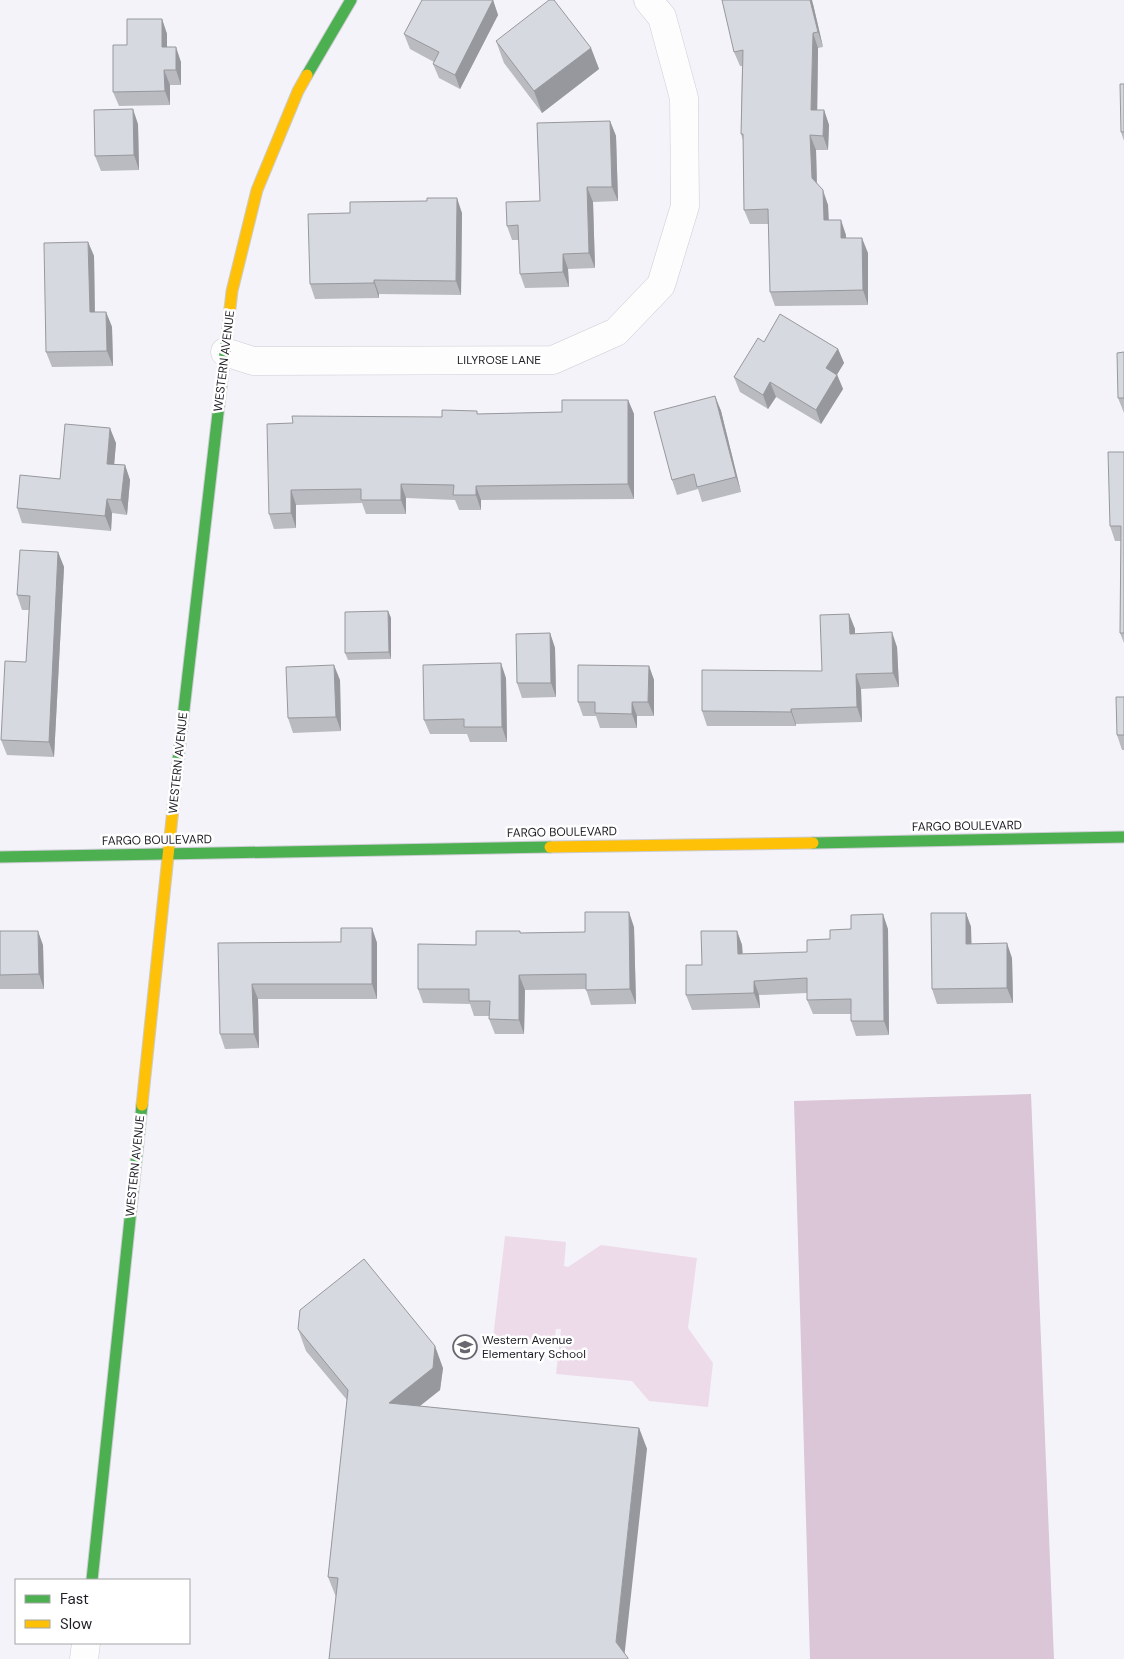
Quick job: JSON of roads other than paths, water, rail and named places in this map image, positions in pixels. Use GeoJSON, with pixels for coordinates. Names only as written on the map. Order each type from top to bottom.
{"type":"FeatureCollection","features":[{"type":"Feature","properties":{"kind":"street","name":"WESTERN AVENUE"},"geometry":{"type":"LineString","coordinates":[[92,1579],[168,853],[232,291],[257,190],[298,91],[351,0]]}},
{"type":"Feature","properties":{"kind":"street","name":"LILYROSE LANE"},"geometry":{"type":"LineString","coordinates":[[225,352],[253,361],[553,360],[616,332],[661,285],[685,206],[684,98],[662,17],[648,0]]}},
{"type":"Feature","properties":{"kind":"street","name":"FARGO BOULEVARD"},"geometry":{"type":"LineString","coordinates":[[0,857],[1124,837]]}},
{"type":"Feature","properties":{"kind":"street"},"geometry":{"type":"LineString","coordinates":[[84,1659],[86,1644]]}},
{"type":"Feature","properties":{"kind":"place","name":"Western Avenue Elementary School"},"geometry":{"type":"Point","coordinates":[465,1347]}}]}
